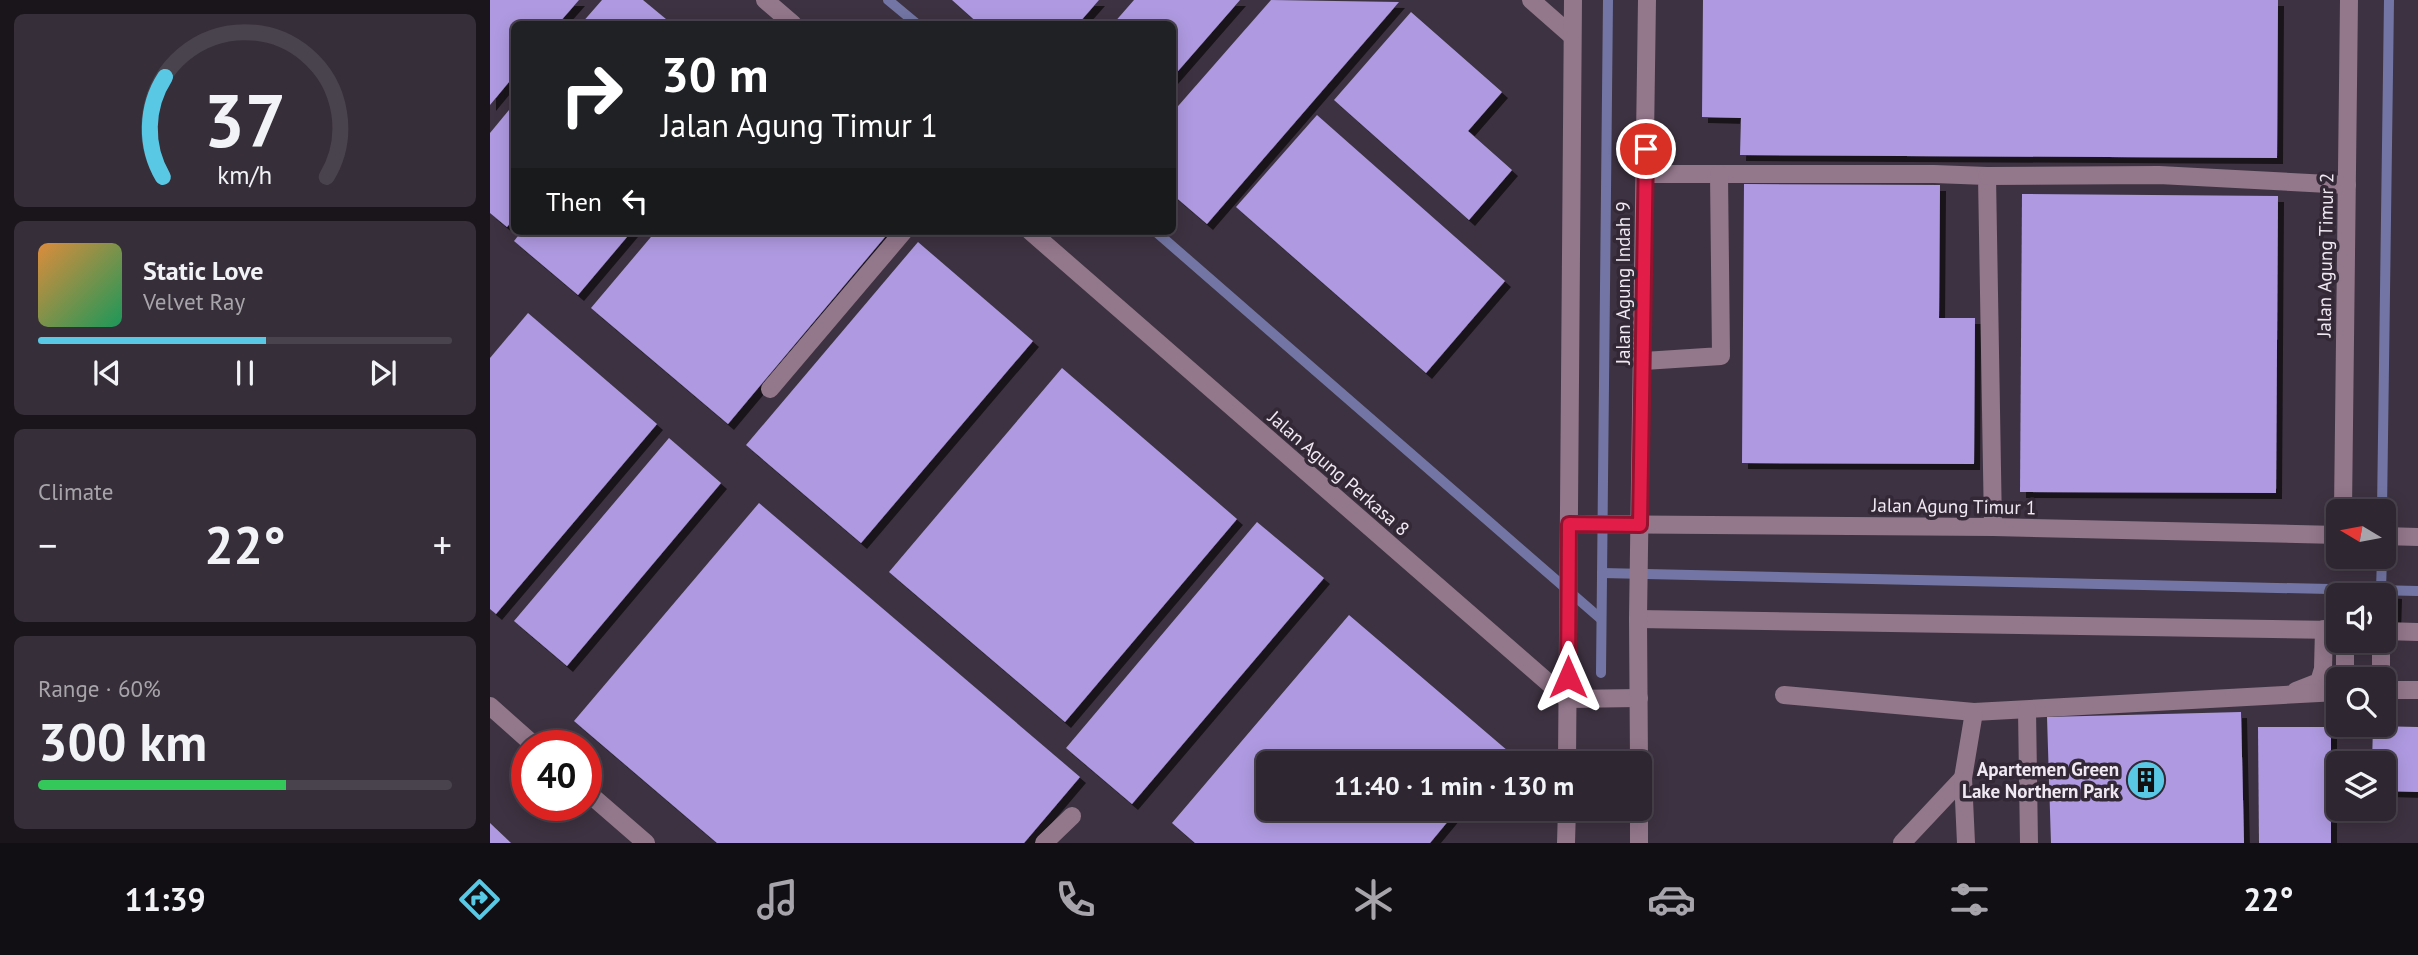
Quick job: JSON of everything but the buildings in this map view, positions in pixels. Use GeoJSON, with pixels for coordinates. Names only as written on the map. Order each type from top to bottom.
{"type":"FeatureCollection","features":[{"type":"Feature","properties":{"kind":"street"},"geometry":{"type":"LineString","coordinates":[[765,0],[790,21]]}},
{"type":"Feature","properties":{"kind":"street"},"geometry":{"type":"LineString","coordinates":[[1531,0],[1572,36]]}},
{"type":"Feature","properties":{"kind":"street"},"geometry":{"type":"LineString","coordinates":[[1567,751],[1573,0]]}},
{"type":"Feature","properties":{"kind":"street","name":"Jalan Agung Indah 9"},"geometry":{"type":"LineString","coordinates":[[1639,751],[1636,530],[1644,360],[1647,0]]}},
{"type":"Feature","properties":{"kind":"street","name":"Jalan Agung Timur 2"},"geometry":{"type":"LineString","coordinates":[[2343,499],[2349,0]]}},
{"type":"Feature","properties":{"kind":"street"},"geometry":{"type":"LineString","coordinates":[[1645,174],[2159,175],[2347,185]]}},
{"type":"Feature","properties":{"kind":"street"},"geometry":{"type":"LineString","coordinates":[[1644,360],[1721,356],[1718,174]]}},
{"type":"Feature","properties":{"kind":"street"},"geometry":{"type":"LineString","coordinates":[[1987,176],[1993,527]]}},
{"type":"Feature","properties":{"kind":"street"},"geometry":{"type":"LineString","coordinates":[[770,389],[901,235]]}},
{"type":"Feature","properties":{"kind":"street","name":"Jalan Agung Perkasa 8"},"geometry":{"type":"LineString","coordinates":[[1035,235],[1567,699]]}},
{"type":"Feature","properties":{"kind":"street","name":"Jalan Agung Timur 1"},"geometry":{"type":"LineString","coordinates":[[1569,524],[1636,530],[1993,527],[2326,535]]}},
{"type":"Feature","properties":{"kind":"street"},"geometry":{"type":"LineString","coordinates":[[2396,536],[2417,537]]}},
{"type":"Feature","properties":{"kind":"street"},"geometry":{"type":"LineString","coordinates":[[1638,611],[2326,630]]}},
{"type":"Feature","properties":{"kind":"street"},"geometry":{"type":"LineString","coordinates":[[2396,631],[2418,632]]}},
{"type":"Feature","properties":{"kind":"street"},"geometry":{"type":"LineString","coordinates":[[2283,694],[2304,690],[2319,682],[2326,653]]}},
{"type":"Feature","properties":{"kind":"street"},"geometry":{"type":"LineString","coordinates":[[2396,690],[2418,690]]}},
{"type":"Feature","properties":{"kind":"street"},"geometry":{"type":"LineString","coordinates":[[1784,695],[1974,712],[2326,692]]}},
{"type":"Feature","properties":{"kind":"street"},"geometry":{"type":"LineString","coordinates":[[1567,699],[1639,698]]}},
{"type":"Feature","properties":{"kind":"street"},"geometry":{"type":"LineString","coordinates":[[490,706],[517,730]]}},
{"type":"Feature","properties":{"kind":"street"},"geometry":{"type":"LineString","coordinates":[[2027,710],[2029,843]]}},
{"type":"Feature","properties":{"kind":"street"},"geometry":{"type":"LineString","coordinates":[[1966,843],[1963,778],[1974,712]]}},
{"type":"Feature","properties":{"kind":"street"},"geometry":{"type":"LineString","coordinates":[[1902,843],[1963,778]]}},
{"type":"Feature","properties":{"kind":"street"},"geometry":{"type":"LineString","coordinates":[[602,805],[646,843]]}},
{"type":"Feature","properties":{"kind":"street"},"geometry":{"type":"LineString","coordinates":[[1044,843],[1072,816]]}},
{"type":"Feature","properties":{"kind":"street"},"geometry":{"type":"LineString","coordinates":[[1566,843],[1567,821]]}},
{"type":"Feature","properties":{"kind":"street"},"geometry":{"type":"LineString","coordinates":[[1639,821],[1639,843]]}},
{"type":"Feature","properties":{"kind":"waterway"},"geometry":{"type":"LineString","coordinates":[[888,0],[913,21]]}},
{"type":"Feature","properties":{"kind":"waterway"},"geometry":{"type":"LineString","coordinates":[[1601,673],[1608,0]]}},
{"type":"Feature","properties":{"kind":"waterway"},"geometry":{"type":"LineString","coordinates":[[2382,499],[2389,0]]}},
{"type":"Feature","properties":{"kind":"waterway"},"geometry":{"type":"LineString","coordinates":[[1160,235],[1601,619]]}},
{"type":"Feature","properties":{"kind":"waterway"},"geometry":{"type":"LineString","coordinates":[[2381,583],[2382,569]]}},
{"type":"Feature","properties":{"kind":"waterway"},"geometry":{"type":"LineString","coordinates":[[1602,573],[2418,591]]}},
{"type":"Feature","properties":{"kind":"place","name":"Apartemen Green Lake Northern Park"},"geometry":{"type":"Point","coordinates":[2146,780]}},
{"type":"Feature","properties":{"kind":"route"},"geometry":{"type":"LineString","coordinates":[[1568,677],[1569,524],[1640,525],[1646,149]]}}]}
